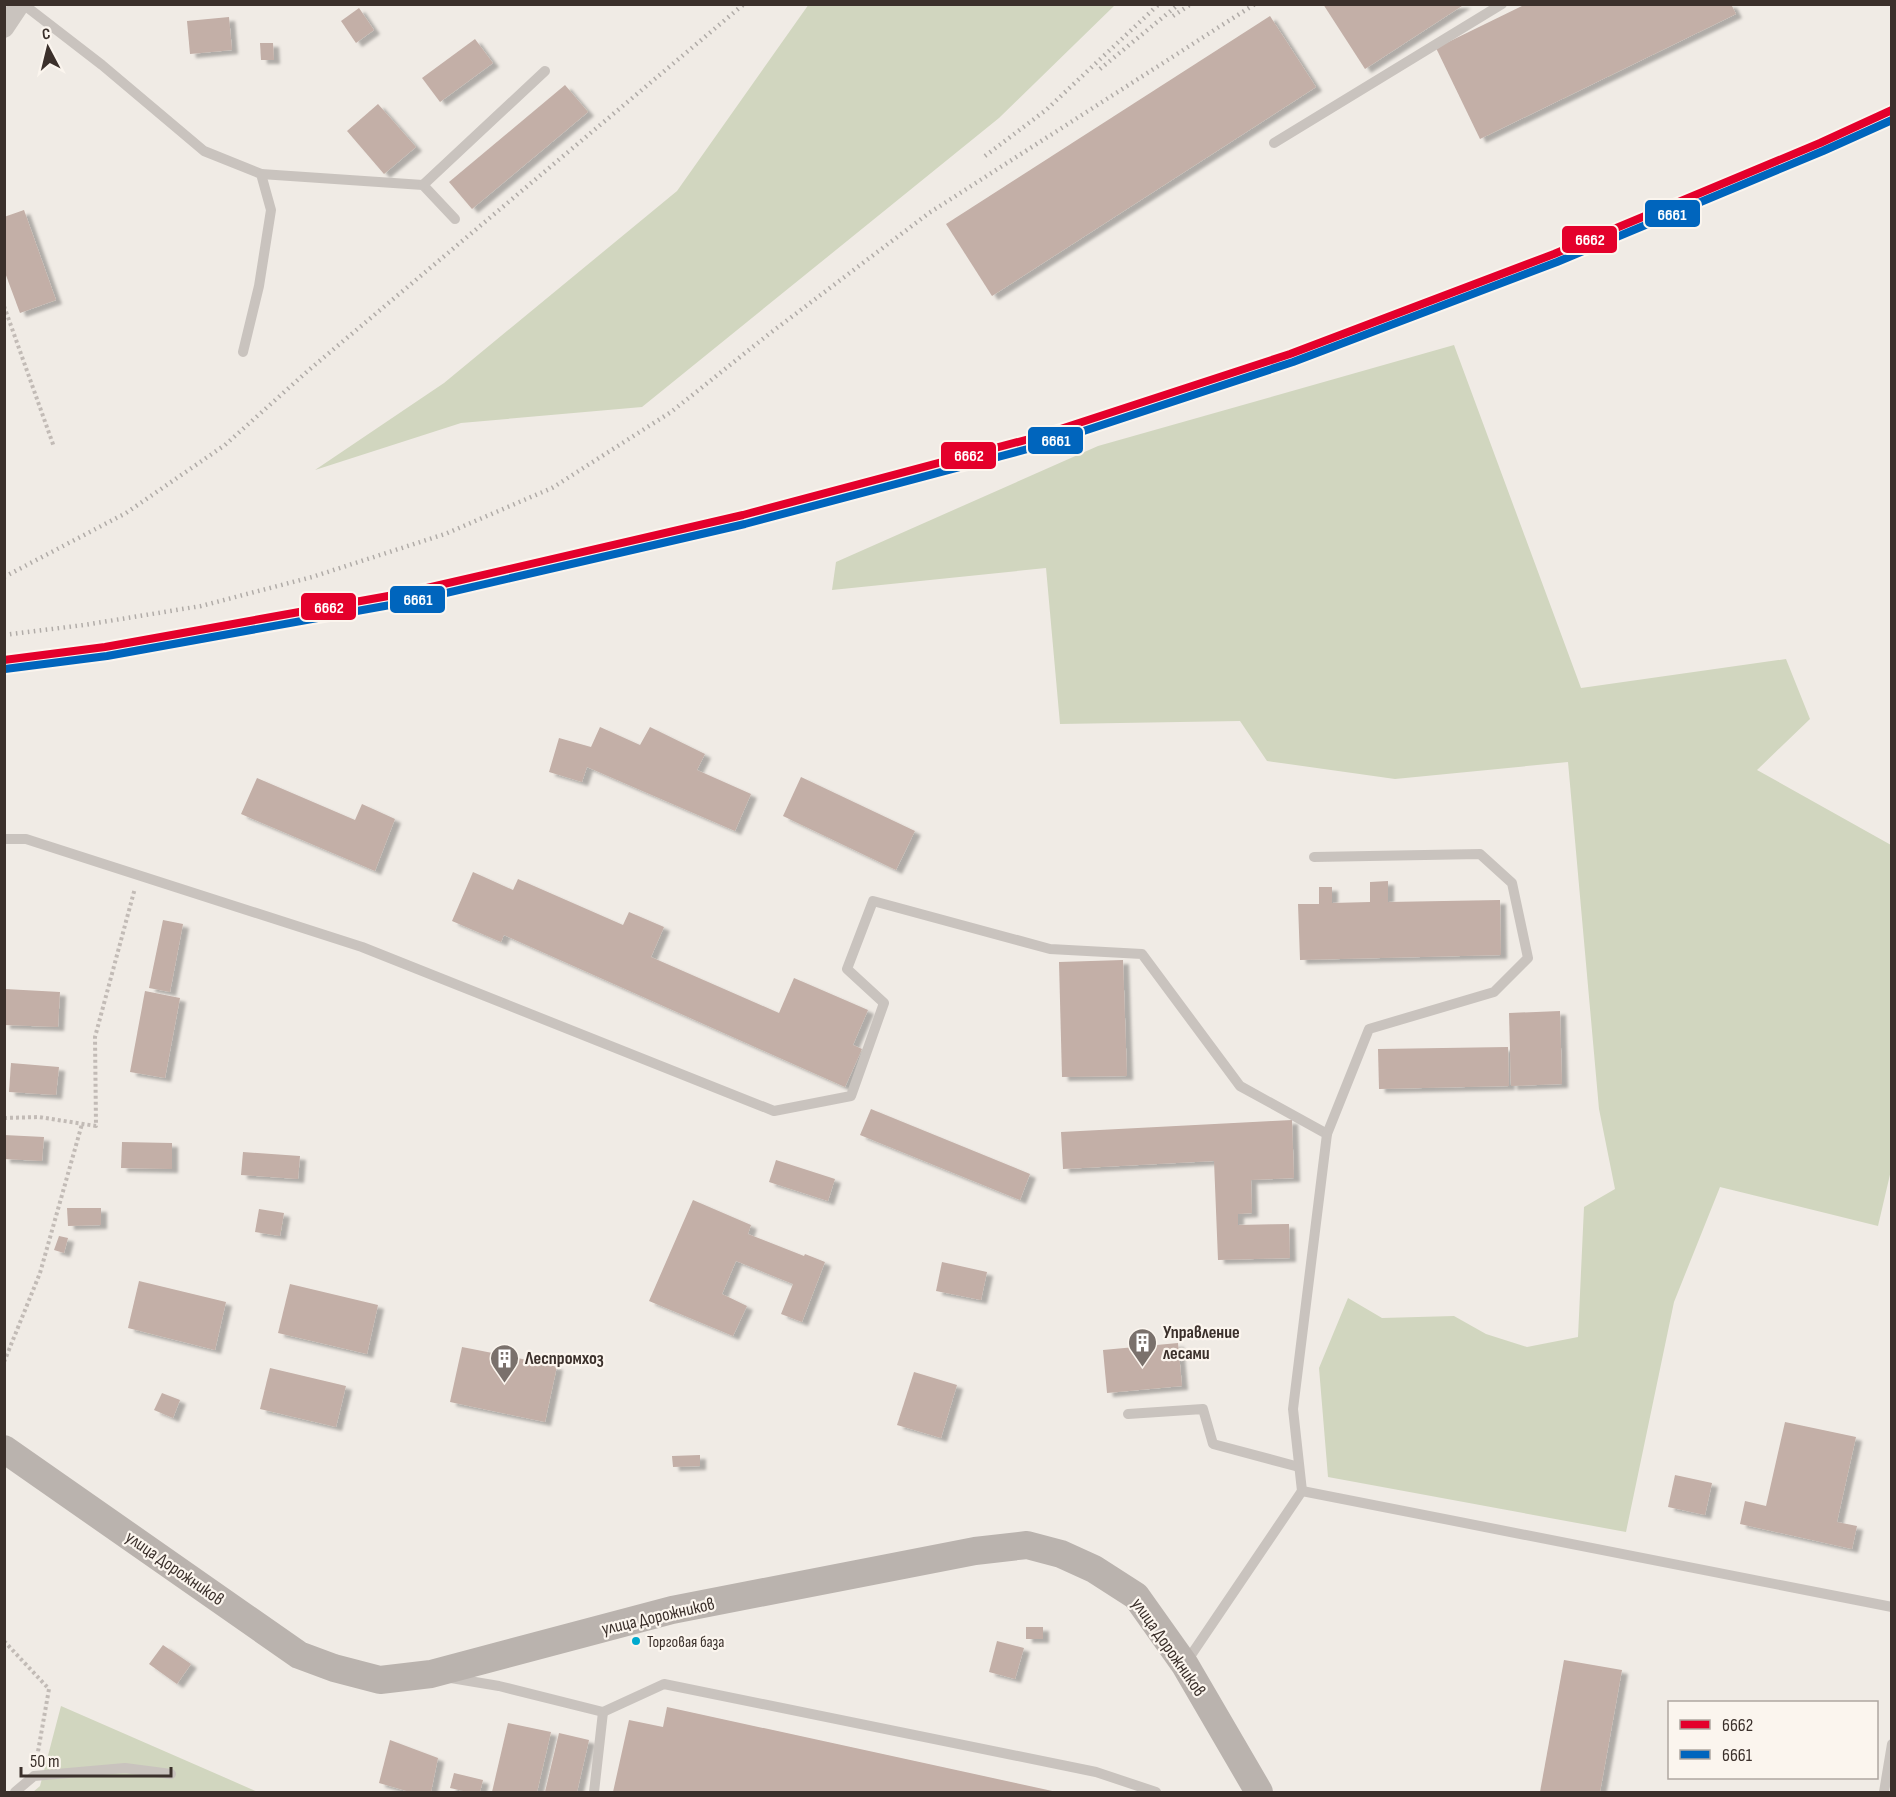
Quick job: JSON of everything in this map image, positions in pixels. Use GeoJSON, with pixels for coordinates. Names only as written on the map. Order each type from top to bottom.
{"type":"FeatureCollection","features":[{"type":"Feature","properties":{"kind":"street"},"geometry":{"type":"LineString","coordinates":[[4,28],[22,4]]}},
{"type":"Feature","properties":{"kind":"street","name":"улица Дорожников"},"geometry":{"type":"LineString","coordinates":[[4,1449],[299,1654],[334,1668],[380,1680],[431,1674],[672,1610],[975,1551],[1027,1545],[1061,1554],[1094,1569],[1136,1596],[1185,1665],[1259,1792]]}},
{"type":"Feature","properties":{"kind":"lane"},"geometry":{"type":"LineString","coordinates":[[22,4],[102,65],[204,152],[261,174],[423,185],[454,219]]}},
{"type":"Feature","properties":{"kind":"lane"},"geometry":{"type":"LineString","coordinates":[[1274,143],[1502,4]]}},
{"type":"Feature","properties":{"kind":"lane"},"geometry":{"type":"LineString","coordinates":[[423,185],[545,71]]}},
{"type":"Feature","properties":{"kind":"lane"},"geometry":{"type":"LineString","coordinates":[[243,352],[259,286],[271,210],[261,174]]}},
{"type":"Feature","properties":{"kind":"lane"},"geometry":{"type":"LineString","coordinates":[[4,838],[26,839],[362,947],[774,1111],[851,1096],[884,1003],[847,969],[873,901],[1050,949],[1142,954],[1240,1086],[1327,1134]]}},
{"type":"Feature","properties":{"kind":"lane"},"geometry":{"type":"LineString","coordinates":[[1185,1665],[1302,1491],[1293,1409],[1327,1134],[1369,1029],[1494,992],[1528,958],[1512,883],[1480,854],[1314,857]]}},
{"type":"Feature","properties":{"kind":"lane"},"geometry":{"type":"LineString","coordinates":[[1128,1414],[1203,1408],[1213,1444],[1299,1467]]}},
{"type":"Feature","properties":{"kind":"lane"},"geometry":{"type":"LineString","coordinates":[[1302,1491],[1892,1607]]}},
{"type":"Feature","properties":{"kind":"lane"},"geometry":{"type":"LineString","coordinates":[[431,1674],[499,1686],[603,1712],[664,1684],[1096,1772],[1156,1792]]}},
{"type":"Feature","properties":{"kind":"lane"},"geometry":{"type":"LineString","coordinates":[[594,1792],[603,1712]]}},
{"type":"Feature","properties":{"kind":"lane"},"geometry":{"type":"LineString","coordinates":[[1884,1792],[1892,1744]]}},
{"type":"Feature","properties":{"kind":"lane"},"geometry":{"type":"LineString","coordinates":[[15,1792],[34,1776],[125,1768],[171,1774]]}},
{"type":"Feature","properties":{"kind":"path"},"geometry":{"type":"LineString","coordinates":[[4,306],[54,447]]}},
{"type":"Feature","properties":{"kind":"path"},"geometry":{"type":"LineString","coordinates":[[4,1118],[39,1117],[96,1126],[95,1037],[139,875]]}},
{"type":"Feature","properties":{"kind":"path"},"geometry":{"type":"LineString","coordinates":[[4,1362],[40,1273],[82,1124]]}},
{"type":"Feature","properties":{"kind":"path"},"geometry":{"type":"LineString","coordinates":[[4,1641],[49,1689],[34,1776]]}},
{"type":"Feature","properties":{"kind":"green space"},"geometry":{"type":"Polygon","coordinates":[[[809,4],[1115,5],[999,118],[642,407],[461,423],[315,470],[444,383],[677,191],[809,4]]]}},
{"type":"Feature","properties":{"kind":"green space"},"geometry":{"type":"Polygon","coordinates":[[[1454,345],[1581,688],[1786,659],[1810,719],[1757,770],[1891,845],[1892,1166],[1878,1226],[1720,1187],[1674,1302],[1626,1532],[1328,1477],[1319,1368],[1348,1298],[1382,1318],[1454,1316],[1486,1334],[1527,1347],[1578,1337],[1584,1207],[1615,1189],[1599,1109],[1568,762],[1395,779],[1267,761],[1240,721],[1060,724],[1046,568],[832,590],[836,562],[1098,446],[1454,345]]]}},
{"type":"Feature","properties":{"kind":"green space"},"geometry":{"type":"Polygon","coordinates":[[[61,1706],[258,1792],[33,1792],[40,1786],[61,1706]]]}},
{"type":"Feature","properties":{"kind":"building"},"geometry":{"type":"Polygon","coordinates":[[[1323,4],[1465,4],[1365,69],[1323,4]]]}},
{"type":"Feature","properties":{"kind":"building"},"geometry":{"type":"Polygon","coordinates":[[[1526,4],[1731,4],[1736,14],[1480,139],[1436,48],[1526,4]]]}},
{"type":"Feature","properties":{"kind":"building"},"geometry":{"type":"Polygon","coordinates":[[[359,8],[374,30],[356,43],[341,21],[359,8]]]}},
{"type":"Feature","properties":{"kind":"building"},"geometry":{"type":"Polygon","coordinates":[[[1270,16],[1316,87],[992,296],[946,224],[1270,16]]]}},
{"type":"Feature","properties":{"kind":"building"},"geometry":{"type":"Polygon","coordinates":[[[229,17],[232,50],[190,54],[187,21],[229,17]]]}},
{"type":"Feature","properties":{"kind":"building"},"geometry":{"type":"Polygon","coordinates":[[[475,39],[493,63],[440,102],[422,78],[475,39]]]}},
{"type":"Feature","properties":{"kind":"building"},"geometry":{"type":"Polygon","coordinates":[[[260,43],[273,43],[274,60],[261,60],[260,43]]]}},
{"type":"Feature","properties":{"kind":"building"},"geometry":{"type":"Polygon","coordinates":[[[565,85],[588,112],[472,209],[449,182],[565,85]]]}},
{"type":"Feature","properties":{"kind":"building"},"geometry":{"type":"Polygon","coordinates":[[[378,104],[416,147],[384,174],[347,131],[378,104]]]}},
{"type":"Feature","properties":{"kind":"building"},"geometry":{"type":"Polygon","coordinates":[[[24,210],[56,300],[20,313],[4,270],[4,217],[24,210]]]}},
{"type":"Feature","properties":{"kind":"building"},"geometry":{"type":"Polygon","coordinates":[[[600,727],[640,745],[650,727],[705,754],[697,770],[751,794],[735,831],[587,767],[582,782],[549,772],[559,738],[591,747],[600,727]]]}},
{"type":"Feature","properties":{"kind":"building"},"geometry":{"type":"Polygon","coordinates":[[[801,777],[915,831],[896,870],[783,816],[801,777]]]}},
{"type":"Feature","properties":{"kind":"building"},"geometry":{"type":"Polygon","coordinates":[[[257,778],[355,820],[362,804],[395,819],[375,871],[241,814],[257,778]]]}},
{"type":"Feature","properties":{"kind":"building"},"geometry":{"type":"Polygon","coordinates":[[[473,872],[513,890],[518,879],[623,925],[629,912],[664,927],[651,957],[779,1013],[794,978],[868,1010],[853,1045],[862,1049],[845,1087],[504,935],[501,942],[452,921],[473,872]]]}},
{"type":"Feature","properties":{"kind":"building"},"geometry":{"type":"Polygon","coordinates":[[[1388,881],[1388,902],[1500,900],[1501,955],[1300,960],[1298,904],[1319,904],[1319,887],[1332,887],[1332,903],[1370,902],[1370,882],[1388,881]]]}},
{"type":"Feature","properties":{"kind":"building"},"geometry":{"type":"Polygon","coordinates":[[[163,920],[183,924],[170,992],[149,988],[163,920]]]}},
{"type":"Feature","properties":{"kind":"building"},"geometry":{"type":"Polygon","coordinates":[[[1123,960],[1127,1076],[1062,1077],[1059,962],[1123,960]]]}},
{"type":"Feature","properties":{"kind":"building"},"geometry":{"type":"Polygon","coordinates":[[[5,989],[60,992],[58,1027],[4,1025],[5,989]]]}},
{"type":"Feature","properties":{"kind":"building"},"geometry":{"type":"Polygon","coordinates":[[[145,991],[180,998],[165,1078],[130,1072],[145,991]]]}},
{"type":"Feature","properties":{"kind":"building"},"geometry":{"type":"Polygon","coordinates":[[[1560,1011],[1562,1084],[1511,1086],[1509,1013],[1560,1011]]]}},
{"type":"Feature","properties":{"kind":"building"},"geometry":{"type":"Polygon","coordinates":[[[1508,1047],[1509,1086],[1379,1089],[1378,1049],[1508,1047]]]}},
{"type":"Feature","properties":{"kind":"building"},"geometry":{"type":"Polygon","coordinates":[[[11,1063],[59,1067],[56,1095],[9,1092],[11,1063]]]}},
{"type":"Feature","properties":{"kind":"building"},"geometry":{"type":"Polygon","coordinates":[[[871,1109],[1030,1174],[1020,1200],[860,1135],[871,1109]]]}},
{"type":"Feature","properties":{"kind":"building"},"geometry":{"type":"Polygon","coordinates":[[[1292,1120],[1294,1178],[1251,1180],[1252,1213],[1238,1214],[1238,1225],[1289,1224],[1290,1258],[1218,1260],[1214,1161],[1063,1169],[1061,1132],[1292,1120]]]}},
{"type":"Feature","properties":{"kind":"building"},"geometry":{"type":"Polygon","coordinates":[[[4,1135],[44,1137],[42,1161],[4,1159],[4,1135]]]}},
{"type":"Feature","properties":{"kind":"building"},"geometry":{"type":"Polygon","coordinates":[[[122,1142],[172,1143],[172,1169],[121,1168],[122,1142]]]}},
{"type":"Feature","properties":{"kind":"building"},"geometry":{"type":"Polygon","coordinates":[[[243,1152],[300,1156],[298,1179],[241,1175],[243,1152]]]}},
{"type":"Feature","properties":{"kind":"building"},"geometry":{"type":"Polygon","coordinates":[[[776,1160],[835,1179],[828,1201],[769,1182],[776,1160]]]}},
{"type":"Feature","properties":{"kind":"building"},"geometry":{"type":"Polygon","coordinates":[[[693,1200],[751,1225],[748,1234],[825,1262],[802,1322],[781,1314],[793,1284],[736,1261],[722,1294],[747,1306],[733,1336],[649,1301],[693,1200]]]}},
{"type":"Feature","properties":{"kind":"building"},"geometry":{"type":"Polygon","coordinates":[[[67,1208],[101,1208],[101,1225],[68,1226],[67,1208]]]}},
{"type":"Feature","properties":{"kind":"building"},"geometry":{"type":"Polygon","coordinates":[[[259,1209],[284,1213],[280,1236],[255,1232],[259,1209]]]}},
{"type":"Feature","properties":{"kind":"building"},"geometry":{"type":"Polygon","coordinates":[[[59,1236],[68,1238],[64,1253],[54,1250],[59,1236]]]}},
{"type":"Feature","properties":{"kind":"building"},"geometry":{"type":"Polygon","coordinates":[[[942,1262],[987,1272],[981,1300],[936,1291],[942,1262]]]}},
{"type":"Feature","properties":{"kind":"building"},"geometry":{"type":"Polygon","coordinates":[[[139,1281],[226,1302],[215,1350],[128,1328],[139,1281]]]}},
{"type":"Feature","properties":{"kind":"building"},"geometry":{"type":"Polygon","coordinates":[[[290,1284],[378,1305],[367,1354],[278,1333],[290,1284]]]}},
{"type":"Feature","properties":{"kind":"building","name":"Управление лесами"},"geometry":{"type":"Polygon","coordinates":[[[1178,1343],[1182,1386],[1107,1393],[1103,1350],[1178,1343]]]}},
{"type":"Feature","properties":{"kind":"building","name":"Леспромхоз"},"geometry":{"type":"Polygon","coordinates":[[[462,1347],[557,1366],[545,1422],[450,1402],[462,1347]]]}},
{"type":"Feature","properties":{"kind":"building"},"geometry":{"type":"Polygon","coordinates":[[[270,1368],[346,1386],[336,1427],[260,1409],[270,1368]]]}},
{"type":"Feature","properties":{"kind":"building"},"geometry":{"type":"Polygon","coordinates":[[[914,1372],[957,1385],[941,1438],[897,1425],[914,1372]]]}},
{"type":"Feature","properties":{"kind":"building"},"geometry":{"type":"Polygon","coordinates":[[[162,1393],[180,1400],[173,1418],[154,1410],[162,1393]]]}},
{"type":"Feature","properties":{"kind":"building"},"geometry":{"type":"Polygon","coordinates":[[[1785,1422],[1856,1437],[1837,1522],[1857,1526],[1852,1549],[1740,1524],[1745,1501],[1766,1506],[1785,1422]]]}},
{"type":"Feature","properties":{"kind":"building"},"geometry":{"type":"Polygon","coordinates":[[[700,1455],[700,1466],[673,1467],[672,1456],[700,1455]]]}},
{"type":"Feature","properties":{"kind":"building"},"geometry":{"type":"Polygon","coordinates":[[[1675,1475],[1712,1483],[1705,1515],[1668,1507],[1675,1475]]]}},
{"type":"Feature","properties":{"kind":"building"},"geometry":{"type":"Polygon","coordinates":[[[1026,1627],[1043,1627],[1043,1639],[1026,1639],[1026,1627]]]}},
{"type":"Feature","properties":{"kind":"building"},"geometry":{"type":"Polygon","coordinates":[[[997,1641],[1024,1648],[1015,1679],[989,1672],[997,1641]]]}},
{"type":"Feature","properties":{"kind":"building"},"geometry":{"type":"Polygon","coordinates":[[[163,1645],[191,1664],[177,1684],[149,1664],[163,1645]]]}},
{"type":"Feature","properties":{"kind":"building"},"geometry":{"type":"Polygon","coordinates":[[[1564,1660],[1622,1670],[1600,1792],[1540,1792],[1564,1660]]]}},
{"type":"Feature","properties":{"kind":"building"},"geometry":{"type":"Polygon","coordinates":[[[667,1707],[1057,1792],[613,1792],[629,1720],[663,1727],[667,1707]]]}},
{"type":"Feature","properties":{"kind":"building"},"geometry":{"type":"Polygon","coordinates":[[[508,1723],[551,1732],[537,1792],[492,1792],[508,1723]]]}},
{"type":"Feature","properties":{"kind":"building"},"geometry":{"type":"Polygon","coordinates":[[[559,1733],[589,1740],[577,1792],[545,1792],[559,1733]]]}},
{"type":"Feature","properties":{"kind":"building"},"geometry":{"type":"Polygon","coordinates":[[[390,1740],[438,1758],[431,1792],[410,1792],[379,1783],[390,1740]]]}},
{"type":"Feature","properties":{"kind":"building"},"geometry":{"type":"Polygon","coordinates":[[[454,1773],[483,1780],[480,1792],[450,1788],[454,1773]]]}},
{"type":"Feature","properties":{"kind":"railway"},"geometry":{"type":"LineString","coordinates":[[4,577],[126,513],[225,445],[310,369],[744,4]]}},
{"type":"Feature","properties":{"kind":"railway"},"geometry":{"type":"LineString","coordinates":[[985,156],[1046,110],[1159,4]]}},
{"type":"Feature","properties":{"kind":"railway"},"geometry":{"type":"LineString","coordinates":[[1100,69],[1179,4]]}},
{"type":"Feature","properties":{"kind":"railway"},"geometry":{"type":"LineString","coordinates":[[1173,16],[1191,4]]}},
{"type":"Feature","properties":{"kind":"railway"},"geometry":{"type":"LineString","coordinates":[[4,635],[201,606],[312,577],[445,534],[552,488],[671,412],[769,334],[929,213],[1255,4]]}},
{"type":"Feature","properties":{"kind":"transit line","name":"6662"},"geometry":{"type":"LineString","coordinates":[[4,660],[105,647],[405,593],[743,515],[1033,438],[1290,354],[1554,254],[1820,143],[1892,110]]}},
{"type":"Feature","properties":{"kind":"transit line","name":"6661"},"geometry":{"type":"LineString","coordinates":[[5,669],[107,656],[407,602],[745,524],[1035,447],[1293,362],[1557,262],[1892,120]]}},
{"type":"Feature","properties":{"kind":"place","name":"Управление лесами"},"geometry":{"type":"Point","coordinates":[1142,1368]}},
{"type":"Feature","properties":{"kind":"place","name":"Леспромхоз"},"geometry":{"type":"Point","coordinates":[504,1384]}},
{"type":"Feature","properties":{"kind":"place","name":"Торговая база"},"geometry":{"type":"Point","coordinates":[636,1641]}}]}
